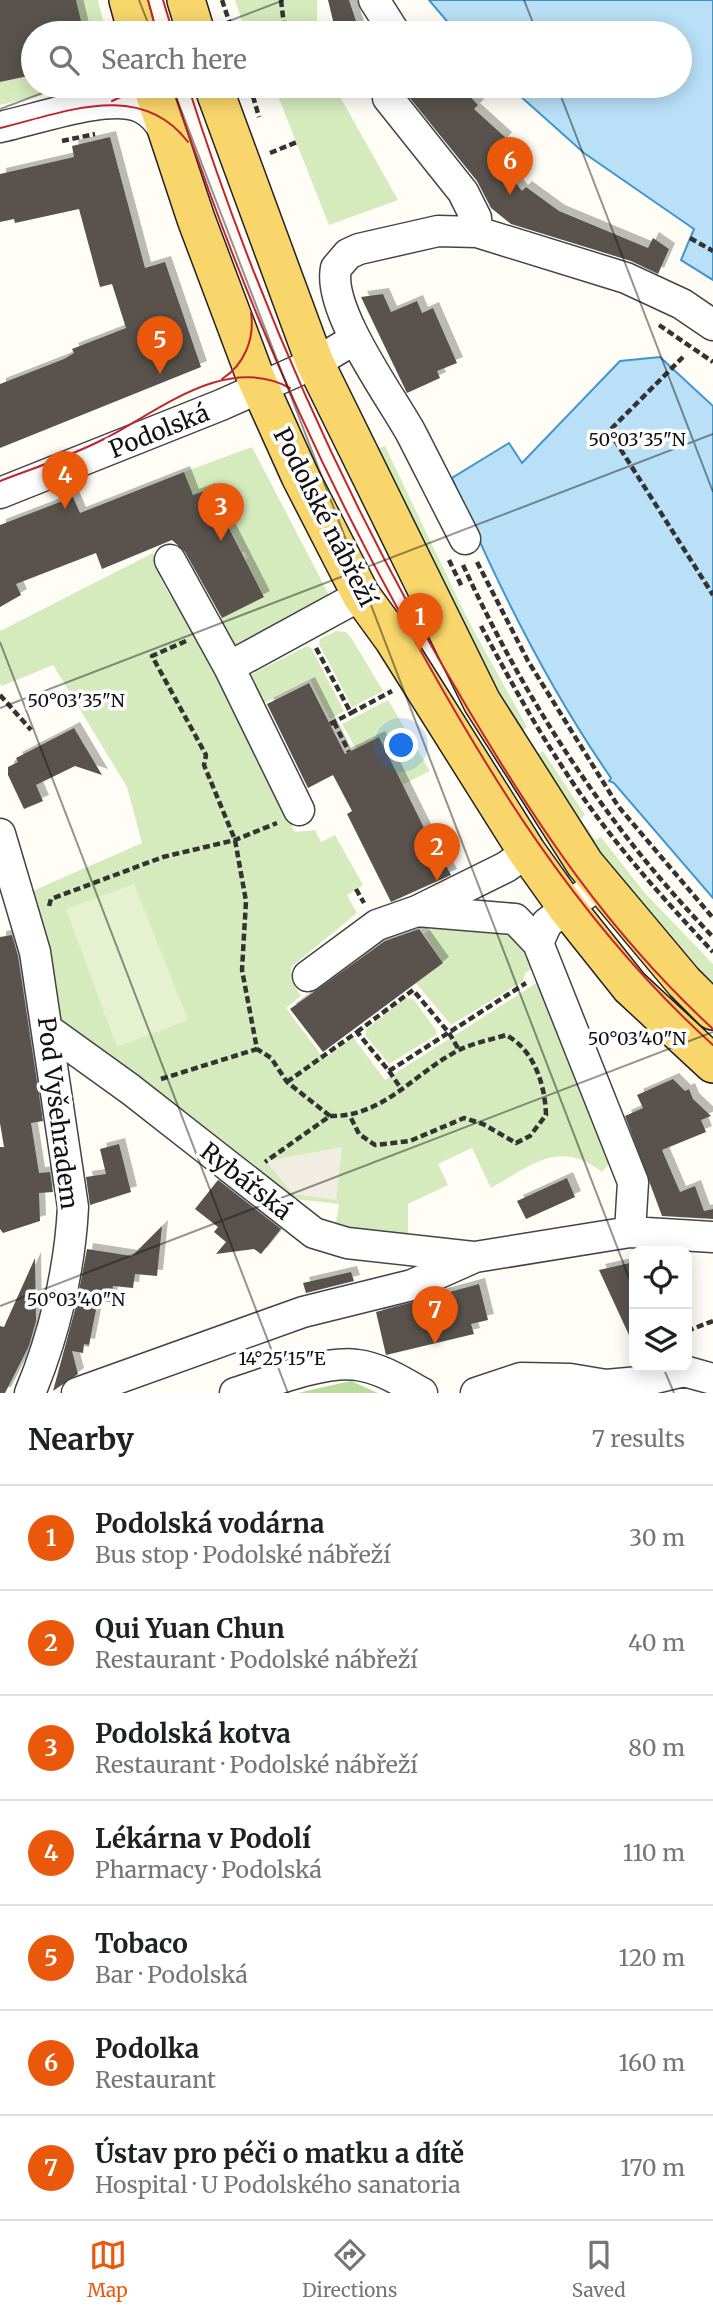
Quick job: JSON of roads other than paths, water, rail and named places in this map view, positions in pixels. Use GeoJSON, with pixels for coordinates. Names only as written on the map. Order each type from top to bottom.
{"type":"FeatureCollection","features":[{"type":"Feature","properties":{"kind":"main road"},"geometry":{"type":"LineString","coordinates":[[128,0],[133,21]]}},
{"type":"Feature","properties":{"kind":"main road"},"geometry":{"type":"LineString","coordinates":[[186,0],[192,21]]}},
{"type":"Feature","properties":{"kind":"main road","name":"Podolské nábřeží"},"geometry":{"type":"LineString","coordinates":[[156,98],[231,317],[300,476],[361,595],[393,639],[527,852],[567,908],[630,987],[713,1064]]}},
{"type":"Feature","properties":{"kind":"main road"},"geometry":{"type":"LineString","coordinates":[[217,98],[315,363],[482,702],[533,786],[600,883],[684,982],[713,1011]]}},
{"type":"Feature","properties":{"kind":"street"},"geometry":{"type":"LineString","coordinates":[[374,0],[387,21]]}},
{"type":"Feature","properties":{"kind":"street"},"geometry":{"type":"LineString","coordinates":[[388,98],[470,204],[477,232]]}},
{"type":"Feature","properties":{"kind":"street"},"geometry":{"type":"LineString","coordinates":[[0,127],[96,106],[122,104],[140,107],[156,118],[167,137]]}},
{"type":"Feature","properties":{"kind":"street"},"geometry":{"type":"LineString","coordinates":[[455,546],[410,432],[355,339],[338,298],[334,276],[336,268],[348,254],[438,231],[477,232],[626,278],[682,304],[713,325]]}},
{"type":"Feature","properties":{"kind":"street","name":"Podolská"},"geometry":{"type":"LineString","coordinates":[[0,493],[114,449],[260,387],[315,363],[355,339]]}},
{"type":"Feature","properties":{"kind":"street"},"geometry":{"type":"LineString","coordinates":[[170,560],[229,667],[299,810]]}},
{"type":"Feature","properties":{"kind":"street"},"geometry":{"type":"LineString","coordinates":[[229,667],[361,595]]}},
{"type":"Feature","properties":{"kind":"street","name":"Pod Vyšehradem"},"geometry":{"type":"LineString","coordinates":[[0,834],[32,932],[73,1207],[71,1238],[46,1357],[30,1393]]}},
{"type":"Feature","properties":{"kind":"street"},"geometry":{"type":"LineString","coordinates":[[308,976],[377,925],[417,911],[506,867],[527,852]]}},
{"type":"Feature","properties":{"kind":"street"},"geometry":{"type":"LineString","coordinates":[[543,956],[547,923],[600,883]]}},
{"type":"Feature","properties":{"kind":"street"},"geometry":{"type":"LineString","coordinates":[[417,911],[514,919],[543,956],[633,1182],[630,1233]]}},
{"type":"Feature","properties":{"kind":"street","name":"Rybářská"},"geometry":{"type":"LineString","coordinates":[[48,1030],[130,1089],[314,1233],[347,1243],[475,1257]]}},
{"type":"Feature","properties":{"kind":"street"},"geometry":{"type":"LineString","coordinates":[[77,1393],[303,1312],[412,1285],[475,1257],[630,1233],[713,1237]]}},
{"type":"Feature","properties":{"kind":"street"},"geometry":{"type":"LineString","coordinates":[[235,1393],[316,1370],[355,1364],[383,1371],[422,1393]]}},
{"type":"Feature","properties":{"kind":"street"},"geometry":{"type":"LineString","coordinates":[[476,1393],[521,1378],[570,1379],[606,1385],[639,1382],[684,1371],[713,1379]]}},
{"type":"Feature","properties":{"kind":"water"},"geometry":{"type":"Polygon","coordinates":[[[429,0],[713,0],[713,280],[681,260],[694,229],[584,153],[522,98],[692,98],[692,21],[447,21],[429,0]]]}},
{"type":"Feature","properties":{"kind":"water"},"geometry":{"type":"Polygon","coordinates":[[[660,357],[713,406],[713,898],[614,783],[609,781],[611,778],[565,706],[524,632],[486,556],[452,478],[509,443],[522,463],[620,361],[660,357]]]}},
{"type":"Feature","properties":{"kind":"tram line"},"geometry":{"type":"LineString","coordinates":[[148,0],[154,21]]}},
{"type":"Feature","properties":{"kind":"tram line"},"geometry":{"type":"LineString","coordinates":[[163,0],[169,21]]}},
{"type":"Feature","properties":{"kind":"tram line"},"geometry":{"type":"LineString","coordinates":[[112,101],[119,98]]}},
{"type":"Feature","properties":{"kind":"tram line"},"geometry":{"type":"LineString","coordinates":[[176,98],[229,245],[296,406],[372,562],[433,672],[501,787],[577,897],[664,998],[713,1045]]}},
{"type":"Feature","properties":{"kind":"tram line"},"geometry":{"type":"LineString","coordinates":[[192,98],[244,247],[276,327],[346,483],[425,635],[522,797],[578,878],[641,956],[713,1029]]}},
{"type":"Feature","properties":{"kind":"tram line"},"geometry":{"type":"LineString","coordinates":[[0,128],[75,109],[124,106],[147,111],[169,123],[188,142]]}},
{"type":"Feature","properties":{"kind":"tram line"},"geometry":{"type":"LineString","coordinates":[[222,379],[230,373],[246,351],[251,332],[251,313]]}},
{"type":"Feature","properties":{"kind":"tram line"},"geometry":{"type":"LineString","coordinates":[[0,481],[91,445],[170,401],[218,381],[242,377],[266,379],[290,388]]}},
{"type":"Feature","properties":{"kind":"place","name":"Podolka"},"geometry":{"type":"Point","coordinates":[510,195]}},
{"type":"Feature","properties":{"kind":"place","name":"Tobaco"},"geometry":{"type":"Point","coordinates":[160,374]}},
{"type":"Feature","properties":{"kind":"place","name":"Lékárna v Podolí"},"geometry":{"type":"Point","coordinates":[65,509]}},
{"type":"Feature","properties":{"kind":"place","name":"Podolská kotva"},"geometry":{"type":"Point","coordinates":[221,541]}},
{"type":"Feature","properties":{"kind":"place","name":"Podolská vodárna"},"geometry":{"type":"Point","coordinates":[420,651]}},
{"type":"Feature","properties":{"kind":"place","name":"Qui Yuan Chun"},"geometry":{"type":"Point","coordinates":[437,881]}},
{"type":"Feature","properties":{"kind":"place","name":"Ústav pro péči o matku a dítě"},"geometry":{"type":"Point","coordinates":[435,1344]}}]}
